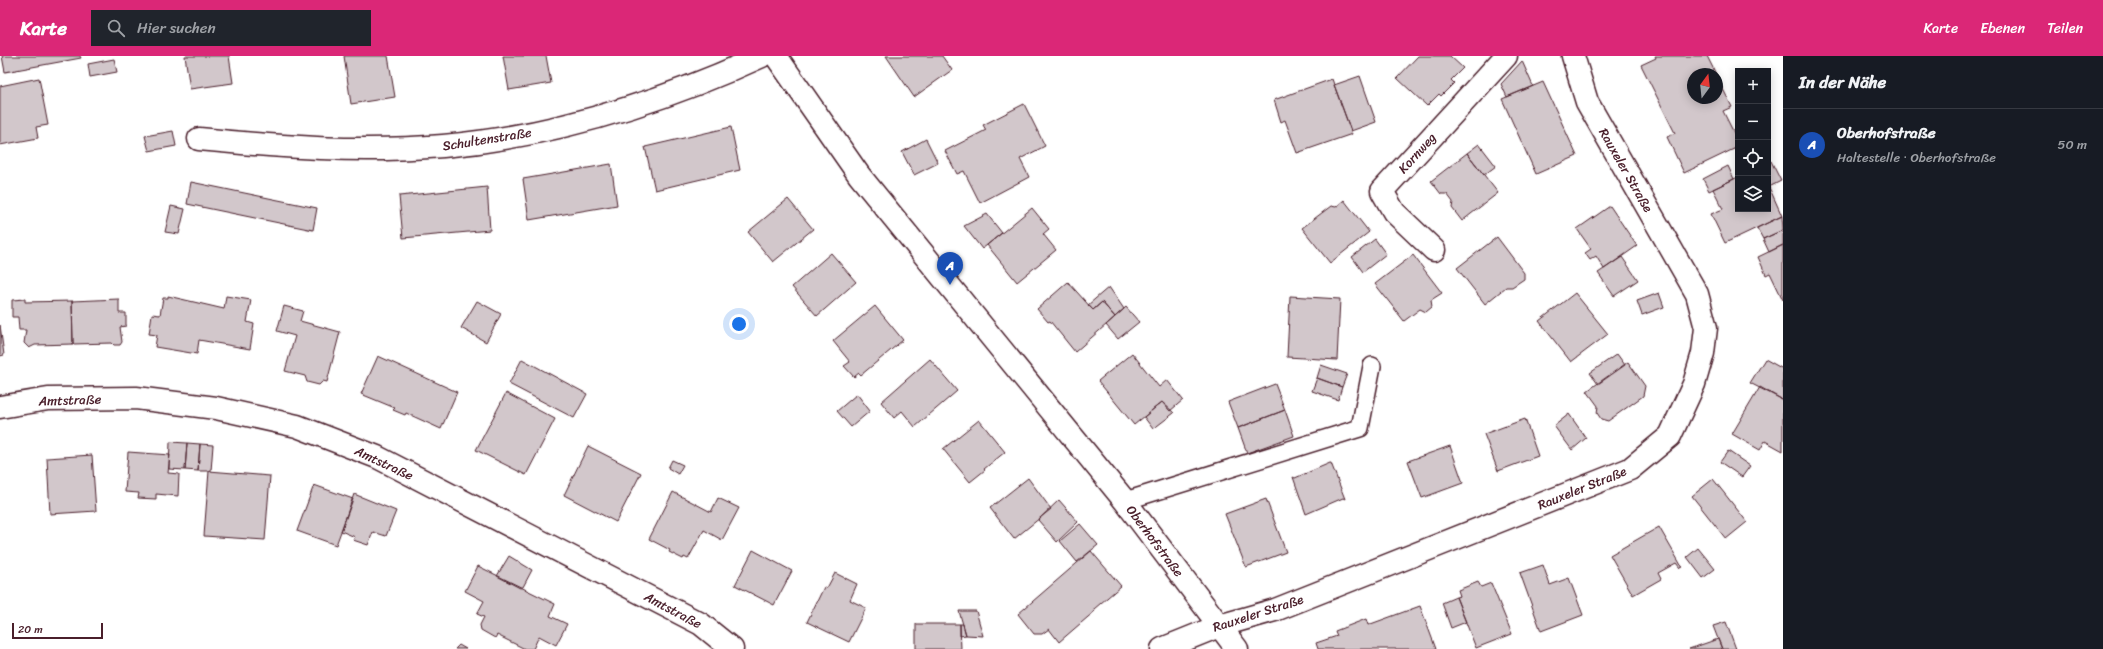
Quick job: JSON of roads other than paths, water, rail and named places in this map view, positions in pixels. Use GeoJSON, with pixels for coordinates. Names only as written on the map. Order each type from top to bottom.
{"type":"FeatureCollection","features":[{"type":"Feature","properties":{"kind":"street","name":"Schultenstraße"},"geometry":{"type":"LineString","coordinates":[[199,140],[291,148],[367,149],[444,146],[521,134],[598,118],[671,95],[762,56]]}},
{"type":"Feature","properties":{"kind":"street","name":"Oberhofstraße"},"geometry":{"type":"LineString","coordinates":[[776,56],[867,186],[1125,501],[1237,649]]}},
{"type":"Feature","properties":{"kind":"street","name":"Kornweg"},"geometry":{"type":"LineString","coordinates":[[1434,250],[1394,212],[1382,191],[1506,56]]}},
{"type":"Feature","properties":{"kind":"street","name":"Rauxeler Straße"},"geometry":{"type":"LineString","coordinates":[[1162,649],[1219,626],[1275,610],[1630,470],[1670,436],[1694,384],[1703,353],[1706,328],[1697,294],[1587,102],[1573,56]]}},
{"type":"Feature","properties":{"kind":"street","name":"Amtstraße"},"geometry":{"type":"LineString","coordinates":[[0,407],[48,399],[136,398],[216,408],[297,426],[384,461],[701,624],[732,649]]}},
{"type":"Feature","properties":{"kind":"lane"},"geometry":{"type":"LineString","coordinates":[[1125,501],[1360,428],[1372,366]]}},
{"type":"Feature","properties":{"kind":"place","name":"Oberhofstraße"},"geometry":{"type":"Point","coordinates":[950,285]}}]}
